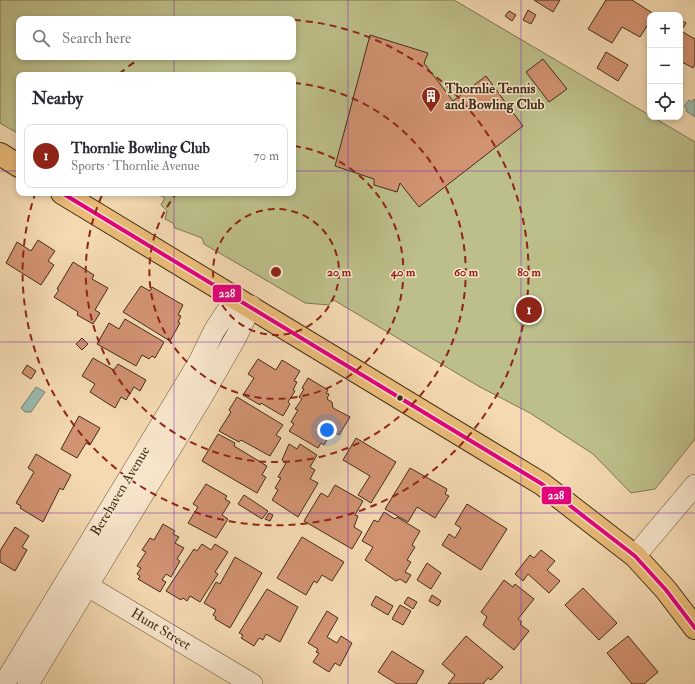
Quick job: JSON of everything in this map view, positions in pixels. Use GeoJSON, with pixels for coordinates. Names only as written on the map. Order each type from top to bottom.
{"type":"FeatureCollection","features":[{"type":"Feature","properties":{"kind":"main road"},"geometry":{"type":"LineString","coordinates":[[0,154],[16,164]]}},
{"type":"Feature","properties":{"kind":"main road"},"geometry":{"type":"LineString","coordinates":[[67,196],[542,484],[635,556],[666,590],[695,628]]}},
{"type":"Feature","properties":{"kind":"street","name":"Berehaven Avenue"},"geometry":{"type":"LineString","coordinates":[[4,684],[199,362],[214,331],[244,302]]}},
{"type":"Feature","properties":{"kind":"street","name":"Berehaven Avenue"},"geometry":{"type":"LineString","coordinates":[[28,684],[200,400],[236,337],[244,302]]}},
{"type":"Feature","properties":{"kind":"street"},"geometry":{"type":"LineString","coordinates":[[635,556],[695,485]]}},
{"type":"Feature","properties":{"kind":"street","name":"Hunt Street"},"geometry":{"type":"LineString","coordinates":[[69,575],[252,684]]}},
{"type":"Feature","properties":{"kind":"green space"},"geometry":{"type":"Polygon","coordinates":[[[0,0],[454,0],[647,114],[647,120],[658,120],[695,142],[695,439],[655,489],[631,493],[593,454],[530,413],[480,387],[332,299],[329,305],[305,303],[204,244],[202,238],[175,228],[173,223],[165,219],[167,211],[161,205],[165,198],[161,196],[296,196],[296,72],[16,72],[16,132],[0,123],[0,0]]]}},
{"type":"Feature","properties":{"kind":"water"},"geometry":{"type":"Polygon","coordinates":[[[694,99],[695,117],[686,111],[687,109],[684,106],[689,100],[692,102],[694,99]]]}},
{"type":"Feature","properties":{"kind":"water"},"geometry":{"type":"Polygon","coordinates":[[[36,387],[45,392],[31,412],[25,412],[21,408],[36,387]]]}},
{"type":"Feature","properties":{"kind":"building"},"geometry":{"type":"Polygon","coordinates":[[[534,0],[560,0],[553,12],[534,0]]]}},
{"type":"Feature","properties":{"kind":"building"},"geometry":{"type":"Polygon","coordinates":[[[606,0],[632,0],[651,12],[647,12],[647,26],[640,37],[622,27],[612,43],[588,29],[606,0]]]}},
{"type":"Feature","properties":{"kind":"building"},"geometry":{"type":"Polygon","coordinates":[[[528,10],[536,15],[531,24],[523,20],[528,10]]]}},
{"type":"Feature","properties":{"kind":"building"},"geometry":{"type":"Polygon","coordinates":[[[509,11],[516,15],[512,21],[505,16],[509,11]]]}},
{"type":"Feature","properties":{"kind":"building"},"geometry":{"type":"Polygon","coordinates":[[[683,32],[695,39],[695,64],[693,68],[683,63],[683,32]]]}},
{"type":"Feature","properties":{"kind":"building","name":"Thornlie Tennis and Bowling Club"},"geometry":{"type":"Polygon","coordinates":[[[370,35],[428,53],[424,63],[453,101],[486,76],[523,126],[419,207],[400,183],[397,192],[374,185],[374,179],[335,166],[370,35]]]}},
{"type":"Feature","properties":{"kind":"building"},"geometry":{"type":"Polygon","coordinates":[[[606,52],[628,65],[618,81],[597,68],[606,52]]]}},
{"type":"Feature","properties":{"kind":"building"},"geometry":{"type":"Polygon","coordinates":[[[543,59],[567,89],[549,102],[526,72],[543,59]]]}},
{"type":"Feature","properties":{"kind":"building"},"geometry":{"type":"Polygon","coordinates":[[[38,240],[55,251],[48,261],[54,265],[41,285],[6,263],[17,242],[31,251],[38,240]]]}},
{"type":"Feature","properties":{"kind":"building"},"geometry":{"type":"Polygon","coordinates":[[[73,262],[94,275],[92,279],[108,288],[95,310],[100,313],[93,324],[77,315],[78,312],[54,297],[73,262]]]}},
{"type":"Feature","properties":{"kind":"building"},"geometry":{"type":"Polygon","coordinates":[[[141,286],[150,291],[152,287],[183,305],[178,315],[181,316],[178,322],[180,323],[170,341],[123,312],[141,286]]]}},
{"type":"Feature","properties":{"kind":"building"},"geometry":{"type":"Polygon","coordinates":[[[125,319],[164,342],[155,358],[152,356],[149,359],[142,355],[136,366],[97,344],[109,323],[119,329],[125,319]]]}},
{"type":"Feature","properties":{"kind":"building"},"geometry":{"type":"Polygon","coordinates":[[[82,338],[88,344],[82,350],[76,344],[82,338]]]}},
{"type":"Feature","properties":{"kind":"building"},"geometry":{"type":"Polygon","coordinates":[[[93,358],[114,370],[118,364],[146,380],[140,391],[134,387],[126,400],[121,397],[115,408],[90,392],[95,384],[82,376],[93,358]]]}},
{"type":"Feature","properties":{"kind":"building"},"geometry":{"type":"Polygon","coordinates":[[[258,359],[276,370],[282,360],[300,371],[294,381],[297,382],[293,390],[295,391],[288,402],[290,404],[283,416],[261,403],[260,405],[243,395],[254,378],[248,374],[258,359]]]}},
{"type":"Feature","properties":{"kind":"building"},"geometry":{"type":"Polygon","coordinates":[[[27,365],[36,371],[31,379],[22,373],[27,365]]]}},
{"type":"Feature","properties":{"kind":"building"},"geometry":{"type":"Polygon","coordinates":[[[308,378],[328,390],[326,393],[329,394],[327,399],[332,402],[333,408],[350,417],[339,435],[332,431],[324,445],[321,443],[318,448],[289,431],[294,424],[291,422],[298,410],[295,409],[302,399],[299,397],[308,378]]]}},
{"type":"Feature","properties":{"kind":"building"},"geometry":{"type":"Polygon","coordinates":[[[237,397],[283,425],[276,435],[281,438],[270,456],[241,440],[239,442],[219,431],[231,412],[229,410],[237,397]]]}},
{"type":"Feature","properties":{"kind":"building"},"geometry":{"type":"Polygon","coordinates":[[[79,416],[100,428],[90,445],[86,443],[77,458],[61,449],[79,416]]]}},
{"type":"Feature","properties":{"kind":"building"},"geometry":{"type":"Polygon","coordinates":[[[218,434],[235,443],[234,446],[267,466],[262,475],[266,477],[257,493],[202,461],[218,434]]]}},
{"type":"Feature","properties":{"kind":"building"},"geometry":{"type":"Polygon","coordinates":[[[356,438],[396,462],[371,503],[358,495],[370,476],[343,460],[356,438]]]}},
{"type":"Feature","properties":{"kind":"building"},"geometry":{"type":"Polygon","coordinates":[[[289,444],[297,449],[300,444],[317,455],[310,467],[315,470],[310,479],[318,483],[298,517],[272,500],[278,490],[275,488],[281,478],[278,477],[286,463],[282,460],[289,444]]]}},
{"type":"Feature","properties":{"kind":"building"},"geometry":{"type":"Polygon","coordinates":[[[36,454],[71,475],[63,490],[60,488],[43,522],[20,508],[21,506],[16,503],[34,472],[28,468],[36,454]]]}},
{"type":"Feature","properties":{"kind":"building"},"geometry":{"type":"Polygon","coordinates":[[[410,468],[447,489],[445,494],[449,496],[435,518],[417,507],[408,522],[385,509],[410,468]]]}},
{"type":"Feature","properties":{"kind":"building"},"geometry":{"type":"Polygon","coordinates":[[[206,484],[227,496],[225,499],[230,502],[222,515],[228,519],[216,538],[188,523],[198,507],[193,504],[206,484]]]}},
{"type":"Feature","properties":{"kind":"building"},"geometry":{"type":"Polygon","coordinates":[[[335,485],[363,501],[355,515],[358,516],[354,527],[362,532],[352,549],[304,521],[321,493],[328,497],[335,485]]]}},
{"type":"Feature","properties":{"kind":"building"},"geometry":{"type":"Polygon","coordinates":[[[244,495],[268,511],[262,519],[238,504],[244,495]]]}},
{"type":"Feature","properties":{"kind":"building"},"geometry":{"type":"Polygon","coordinates":[[[467,504],[507,529],[481,570],[442,545],[449,534],[455,538],[461,528],[455,524],[467,504]]]}},
{"type":"Feature","properties":{"kind":"building"},"geometry":{"type":"Polygon","coordinates":[[[384,512],[395,519],[397,517],[420,531],[412,545],[415,547],[407,560],[411,562],[405,572],[411,575],[406,583],[400,579],[396,581],[365,560],[373,547],[362,541],[374,520],[378,522],[384,512]]]}},
{"type":"Feature","properties":{"kind":"building"},"geometry":{"type":"Polygon","coordinates":[[[269,513],[273,515],[270,521],[265,519],[269,513]]]}},
{"type":"Feature","properties":{"kind":"building"},"geometry":{"type":"Polygon","coordinates":[[[163,524],[175,531],[173,534],[179,537],[175,543],[184,548],[177,559],[180,561],[171,577],[166,574],[162,580],[166,582],[160,592],[138,579],[140,576],[137,574],[141,568],[137,566],[146,552],[142,550],[150,538],[154,540],[163,524]]]}},
{"type":"Feature","properties":{"kind":"building"},"geometry":{"type":"Polygon","coordinates":[[[15,527],[29,536],[22,547],[27,550],[15,571],[0,562],[0,551],[15,527]]]}},
{"type":"Feature","properties":{"kind":"building"},"geometry":{"type":"Polygon","coordinates":[[[302,537],[344,562],[332,581],[322,575],[317,583],[314,581],[306,595],[277,578],[302,537]]]}},
{"type":"Feature","properties":{"kind":"building"},"geometry":{"type":"Polygon","coordinates":[[[202,544],[211,550],[215,544],[228,552],[215,572],[218,574],[200,602],[190,596],[187,601],[183,598],[181,600],[166,591],[194,549],[197,551],[202,544]]]}},
{"type":"Feature","properties":{"kind":"building"},"geometry":{"type":"Polygon","coordinates":[[[541,550],[555,561],[547,570],[560,581],[549,593],[528,574],[523,581],[515,574],[530,555],[534,558],[541,550]]]}},
{"type":"Feature","properties":{"kind":"building"},"geometry":{"type":"Polygon","coordinates":[[[235,557],[262,573],[230,628],[215,619],[216,617],[213,615],[216,610],[204,603],[216,582],[220,584],[235,557]]]}},
{"type":"Feature","properties":{"kind":"building"},"geometry":{"type":"Polygon","coordinates":[[[427,563],[441,573],[431,589],[417,580],[427,563]]]}},
{"type":"Feature","properties":{"kind":"building"},"geometry":{"type":"Polygon","coordinates":[[[504,580],[513,587],[515,584],[534,599],[518,619],[522,622],[520,624],[529,631],[514,650],[483,625],[487,617],[481,612],[504,580]]]}},
{"type":"Feature","properties":{"kind":"building"},"geometry":{"type":"Polygon","coordinates":[[[583,588],[617,623],[599,640],[565,605],[583,588]]]}},
{"type":"Feature","properties":{"kind":"building"},"geometry":{"type":"Polygon","coordinates":[[[267,589],[298,607],[280,642],[266,634],[263,640],[259,638],[254,646],[241,638],[243,635],[239,633],[267,589]]]}},
{"type":"Feature","properties":{"kind":"building"},"geometry":{"type":"Polygon","coordinates":[[[432,595],[441,601],[438,606],[429,601],[432,595]]]}},
{"type":"Feature","properties":{"kind":"building"},"geometry":{"type":"Polygon","coordinates":[[[376,596],[393,606],[388,615],[371,605],[376,596]]]}},
{"type":"Feature","properties":{"kind":"building"},"geometry":{"type":"Polygon","coordinates":[[[408,597],[417,602],[413,609],[404,603],[408,597]]]}},
{"type":"Feature","properties":{"kind":"building"},"geometry":{"type":"Polygon","coordinates":[[[400,605],[411,611],[403,625],[392,619],[400,605]]]}},
{"type":"Feature","properties":{"kind":"building"},"geometry":{"type":"Polygon","coordinates":[[[327,611],[338,618],[327,637],[337,643],[341,636],[352,643],[340,666],[335,663],[329,672],[313,662],[319,653],[316,652],[318,649],[308,643],[327,611]]]}},
{"type":"Feature","properties":{"kind":"building"},"geometry":{"type":"Polygon","coordinates":[[[466,636],[503,667],[491,680],[488,678],[483,684],[448,684],[455,675],[442,664],[466,636]]]}},
{"type":"Feature","properties":{"kind":"building"},"geometry":{"type":"Polygon","coordinates":[[[628,636],[658,672],[644,684],[632,684],[607,653],[628,636]]]}},
{"type":"Feature","properties":{"kind":"building"},"geometry":{"type":"Polygon","coordinates":[[[392,651],[424,671],[416,684],[397,684],[378,672],[392,651]]]}},
{"type":"Feature","properties":{"kind":"transit line","name":"228"},"geometry":{"type":"LineString","coordinates":[[67,196],[542,484],[635,556],[666,590],[695,628]]}},
{"type":"Feature","properties":{"kind":"place","name":"Thornlie Tennis and Bowling Club"},"geometry":{"type":"Point","coordinates":[431,113]}},
{"type":"Feature","properties":{"kind":"place","name":"Thornlie Bowling Club"},"geometry":{"type":"Point","coordinates":[529,310]}}]}
